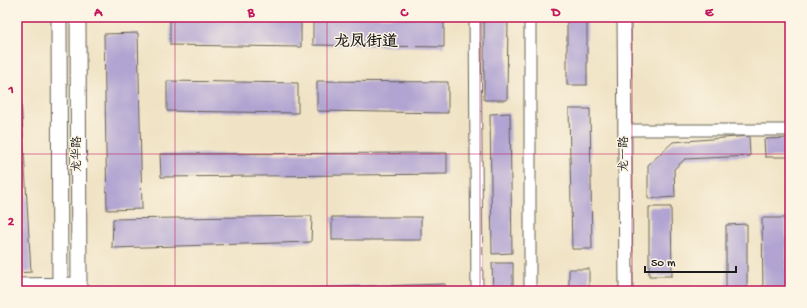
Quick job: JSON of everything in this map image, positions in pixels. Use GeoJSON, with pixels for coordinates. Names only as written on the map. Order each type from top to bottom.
{"type":"FeatureCollection","features":[{"type":"Feature","properties":{"kind":"main road"},"geometry":{"type":"LineString","coordinates":[[59,17],[60,287]]}},
{"type":"Feature","properties":{"kind":"main road","name":"龙华路"},"geometry":{"type":"LineString","coordinates":[[78,17],[79,287]]}},
{"type":"Feature","properties":{"kind":"street"},"geometry":{"type":"LineString","coordinates":[[475,17],[477,291]]}},
{"type":"Feature","properties":{"kind":"street"},"geometry":{"type":"LineString","coordinates":[[530,17],[530,291]]}},
{"type":"Feature","properties":{"kind":"street","name":"龙一路"},"geometry":{"type":"LineString","coordinates":[[624,17],[626,291]]}},
{"type":"Feature","properties":{"kind":"street"},"geometry":{"type":"LineString","coordinates":[[625,130],[790,130]]}},
{"type":"Feature","properties":{"kind":"street"},"geometry":{"type":"LineString","coordinates":[[17,284],[79,287]]}},
{"type":"Feature","properties":{"kind":"building"},"geometry":{"type":"Polygon","coordinates":[[[170,17],[301,17],[301,47],[170,45],[170,17]]]}},
{"type":"Feature","properties":{"kind":"building"},"geometry":{"type":"Polygon","coordinates":[[[313,17],[444,17],[444,47],[313,45],[313,17]]]}},
{"type":"Feature","properties":{"kind":"building"},"geometry":{"type":"Polygon","coordinates":[[[484,17],[508,17],[507,100],[484,100],[484,17]]]}},
{"type":"Feature","properties":{"kind":"building"},"geometry":{"type":"Polygon","coordinates":[[[567,17],[587,17],[587,85],[567,85],[567,17]]]}},
{"type":"Feature","properties":{"kind":"building"},"geometry":{"type":"Polygon","coordinates":[[[138,33],[142,209],[107,210],[104,34],[138,33]]]}},
{"type":"Feature","properties":{"kind":"building"},"geometry":{"type":"Polygon","coordinates":[[[167,81],[298,83],[298,113],[167,111],[167,81]]]}},
{"type":"Feature","properties":{"kind":"building"},"geometry":{"type":"Polygon","coordinates":[[[317,81],[448,82],[448,113],[317,111],[317,81]]]}},
{"type":"Feature","properties":{"kind":"building"},"geometry":{"type":"Polygon","coordinates":[[[17,99],[21,99],[31,272],[17,273],[17,99]]]}},
{"type":"Feature","properties":{"kind":"building"},"geometry":{"type":"Polygon","coordinates":[[[569,109],[590,109],[592,249],[572,249],[569,109]]]}},
{"type":"Feature","properties":{"kind":"building"},"geometry":{"type":"Polygon","coordinates":[[[510,113],[512,253],[492,254],[490,114],[510,113]]]}},
{"type":"Feature","properties":{"kind":"building"},"geometry":{"type":"Polygon","coordinates":[[[749,136],[750,156],[685,159],[674,169],[675,197],[648,199],[648,165],[673,142],[749,136]]]}},
{"type":"Feature","properties":{"kind":"building"},"geometry":{"type":"Polygon","coordinates":[[[790,138],[790,157],[765,157],[764,139],[790,138]]]}},
{"type":"Feature","properties":{"kind":"building"},"geometry":{"type":"Polygon","coordinates":[[[447,153],[447,174],[161,177],[160,154],[447,153]]]}},
{"type":"Feature","properties":{"kind":"building"},"geometry":{"type":"Polygon","coordinates":[[[649,207],[671,207],[672,276],[649,276],[649,207]]]}},
{"type":"Feature","properties":{"kind":"building"},"geometry":{"type":"Polygon","coordinates":[[[312,216],[311,242],[112,248],[113,219],[312,216]]]}},
{"type":"Feature","properties":{"kind":"building"},"geometry":{"type":"Polygon","coordinates":[[[332,217],[421,217],[421,240],[332,240],[332,217]]]}},
{"type":"Feature","properties":{"kind":"building"},"geometry":{"type":"Polygon","coordinates":[[[762,218],[786,218],[787,291],[763,291],[762,218]]]}},
{"type":"Feature","properties":{"kind":"building"},"geometry":{"type":"Polygon","coordinates":[[[747,224],[747,291],[726,291],[726,225],[747,224]]]}},
{"type":"Feature","properties":{"kind":"building"},"geometry":{"type":"Polygon","coordinates":[[[492,263],[513,263],[513,291],[493,291],[492,263]]]}},
{"type":"Feature","properties":{"kind":"building"},"geometry":{"type":"Polygon","coordinates":[[[569,269],[589,269],[589,291],[569,291],[569,269]]]}},
{"type":"Feature","properties":{"kind":"building"},"geometry":{"type":"Polygon","coordinates":[[[445,284],[445,291],[247,291],[247,290],[445,284]]]}},
{"type":"Feature","properties":{"kind":"district","name":"龙凤街道"},"geometry":{"type":"Point","coordinates":[366,43]}}]}
